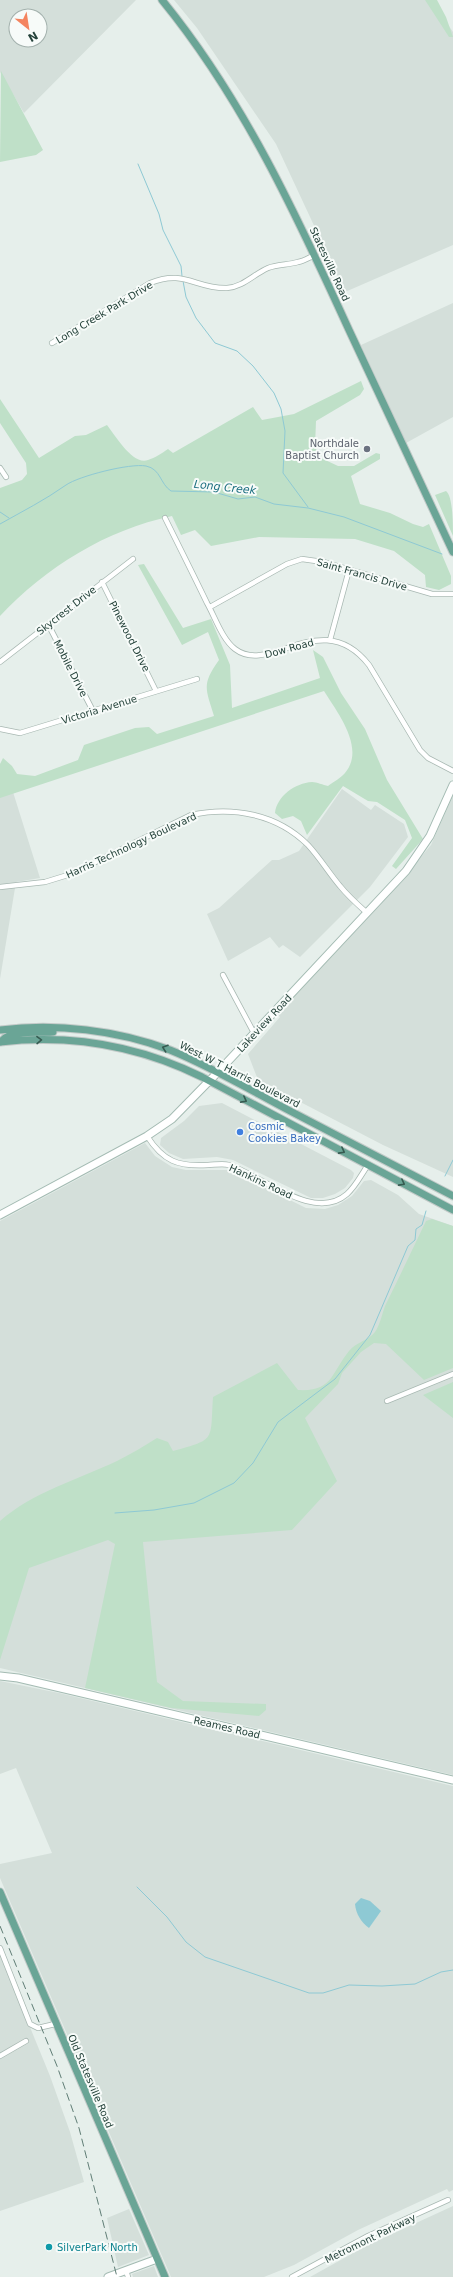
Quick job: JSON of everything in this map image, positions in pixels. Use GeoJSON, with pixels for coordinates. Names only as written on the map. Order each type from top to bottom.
{"type":"FeatureCollection","features":[{"type":"Feature","properties":{"kind":"main road","name":"Statesville Road"},"geometry":{"type":"LineString","coordinates":[[162,0],[203,54],[250,126],[280,182],[453,552]]}},
{"type":"Feature","properties":{"kind":"main road","name":"Lakeview Road"},"geometry":{"type":"LineString","coordinates":[[0,1215],[147,1136],[172,1119],[210,1081],[366,912],[406,871],[422,850],[437,823],[453,785]]}},
{"type":"Feature","properties":{"kind":"main road","name":"West W T Harris Boulevard"},"geometry":{"type":"LineString","coordinates":[[1,1031],[43,1028],[83,1030],[125,1037],[154,1045],[218,1072],[453,1196]]}},
{"type":"Feature","properties":{"kind":"main road"},"geometry":{"type":"LineString","coordinates":[[1,1042],[7,1036],[16,1034],[83,1030]]}},
{"type":"Feature","properties":{"kind":"main road","name":"West W T Harris Boulevard"},"geometry":{"type":"LineString","coordinates":[[1,1042],[38,1039],[67,1040],[112,1046],[166,1061],[210,1081],[453,1210]]}},
{"type":"Feature","properties":{"kind":"main road","name":"Reames Road"},"geometry":{"type":"LineString","coordinates":[[0,1676],[18,1678],[453,1780]]}},
{"type":"Feature","properties":{"kind":"main road","name":"Old Statesville Road"},"geometry":{"type":"LineString","coordinates":[[0,1892],[55,2024],[165,2277]]}},
{"type":"Feature","properties":{"kind":"main road"},"geometry":{"type":"LineString","coordinates":[[108,2277],[127,2274],[157,2259]]}},
{"type":"Feature","properties":{"kind":"street","name":"Long Creek Park Drive"},"geometry":{"type":"LineString","coordinates":[[52,343],[150,283],[163,278],[180,277],[209,286],[228,288],[242,284],[268,268],[299,262],[315,255]]}},
{"type":"Feature","properties":{"kind":"street"},"geometry":{"type":"LineString","coordinates":[[0,468],[6,478]]}},
{"type":"Feature","properties":{"kind":"street","name":"Dow Road"},"geometry":{"type":"LineString","coordinates":[[165,518],[231,645],[246,655],[261,655],[306,641],[330,640],[349,647],[366,660],[420,750],[428,758],[453,771]]}},
{"type":"Feature","properties":{"kind":"street","name":"Skycrest Drive"},"geometry":{"type":"LineString","coordinates":[[0,662],[133,559]]}},
{"type":"Feature","properties":{"kind":"street","name":"Saint Francis Drive"},"geometry":{"type":"LineString","coordinates":[[210,607],[297,560],[317,561],[432,594],[453,594]]}},
{"type":"Feature","properties":{"kind":"street"},"geometry":{"type":"LineString","coordinates":[[330,640],[350,570]]}},
{"type":"Feature","properties":{"kind":"street","name":"Pinewood Drive"},"geometry":{"type":"LineString","coordinates":[[102,582],[156,691]]}},
{"type":"Feature","properties":{"kind":"street","name":"Mobile Drive"},"geometry":{"type":"LineString","coordinates":[[48,624],[93,711]]}},
{"type":"Feature","properties":{"kind":"street","name":"Victoria Avenue"},"geometry":{"type":"LineString","coordinates":[[0,729],[20,733],[197,679]]}},
{"type":"Feature","properties":{"kind":"street","name":"Harris Technology Boulevard"},"geometry":{"type":"LineString","coordinates":[[0,886],[45,882],[71,874],[192,815],[209,812],[239,811],[271,820],[296,835],[309,847],[340,887],[366,912]]}},
{"type":"Feature","properties":{"kind":"street"},"geometry":{"type":"LineString","coordinates":[[223,976],[254,1033]]}},
{"type":"Feature","properties":{"kind":"street","name":"Hankins Road"},"geometry":{"type":"LineString","coordinates":[[147,1136],[161,1155],[175,1163],[193,1166],[228,1164],[308,1203],[330,1202],[345,1196],[355,1186],[368,1165]]}},
{"type":"Feature","properties":{"kind":"street"},"geometry":{"type":"LineString","coordinates":[[387,1401],[453,1374]]}},
{"type":"Feature","properties":{"kind":"street"},"geometry":{"type":"LineString","coordinates":[[0,1948],[30,2024],[38,2028],[55,2024]]}},
{"type":"Feature","properties":{"kind":"street"},"geometry":{"type":"LineString","coordinates":[[0,2056],[26,2041]]}},
{"type":"Feature","properties":{"kind":"street","name":"Metromont Parkway"},"geometry":{"type":"LineString","coordinates":[[292,2277],[368,2236],[448,2200]]}},
{"type":"Feature","properties":{"kind":"shaded area"},"geometry":{"type":"Polygon","coordinates":[[[0,0],[136,0],[24,113],[0,72],[0,0]]]}},
{"type":"Feature","properties":{"kind":"shaded area"},"geometry":{"type":"Polygon","coordinates":[[[174,0],[431,0],[453,32],[453,245],[345,292],[276,144],[197,28],[174,0]]]}},
{"type":"Feature","properties":{"kind":"shaded area"},"geometry":{"type":"Polygon","coordinates":[[[453,303],[453,417],[406,443],[361,345],[453,303]]]}},
{"type":"Feature","properties":{"kind":"shaded area"},"geometry":{"type":"Polygon","coordinates":[[[342,789],[371,810],[375,805],[404,824],[408,837],[370,887],[300,957],[283,945],[279,948],[270,937],[228,961],[207,914],[219,908],[272,860],[279,860],[299,851],[342,789]]]}},
{"type":"Feature","properties":{"kind":"shaded area"},"geometry":{"type":"Polygon","coordinates":[[[13,792],[40,878],[16,882],[0,979],[0,797],[13,792]]]}},
{"type":"Feature","properties":{"kind":"shaded area"},"geometry":{"type":"Polygon","coordinates":[[[453,796],[453,1177],[383,1145],[258,1080],[248,1054],[280,1017],[277,1014],[309,981],[306,980],[381,904],[431,845],[453,796]]]}},
{"type":"Feature","properties":{"kind":"shaded area"},"geometry":{"type":"Polygon","coordinates":[[[222,1103],[351,1170],[354,1173],[353,1178],[345,1188],[335,1194],[323,1198],[311,1198],[233,1160],[217,1157],[183,1159],[169,1153],[160,1145],[161,1138],[184,1121],[199,1106],[222,1103]]]}},
{"type":"Feature","properties":{"kind":"shaded area"},"geometry":{"type":"Polygon","coordinates":[[[145,1143],[155,1156],[172,1167],[186,1170],[229,1170],[306,1208],[325,1209],[338,1205],[352,1196],[364,1181],[371,1180],[398,1195],[419,1214],[453,1226],[453,1775],[0,1668],[0,1221],[145,1143]]]}},
{"type":"Feature","properties":{"kind":"shaded area"},"geometry":{"type":"Polygon","coordinates":[[[0,1681],[59,1693],[453,1786],[453,2190],[449,2192],[447,2189],[358,2230],[294,2265],[264,2277],[171,2277],[0,1878],[0,1864],[52,1853],[16,1768],[0,1774],[0,1681]]]}},
{"type":"Feature","properties":{"kind":"shaded area"},"geometry":{"type":"Polygon","coordinates":[[[0,1954],[50,2076],[70,2132],[84,2182],[0,2211],[0,1954]]]}},
{"type":"Feature","properties":{"kind":"shaded area"},"geometry":{"type":"Polygon","coordinates":[[[453,2206],[453,2277],[310,2277],[366,2246],[453,2206]]]}},
{"type":"Feature","properties":{"kind":"shaded area"},"geometry":{"type":"Polygon","coordinates":[[[129,2209],[149,2255],[118,2267],[107,2218],[129,2209]]]}},
{"type":"Feature","properties":{"kind":"shaded area"},"geometry":{"type":"Polygon","coordinates":[[[154,2266],[158,2277],[133,2277],[132,2274],[154,2266]]]}},
{"type":"Feature","properties":{"kind":"green space"},"geometry":{"type":"Polygon","coordinates":[[[425,0],[437,0],[446,17],[453,37],[449,37],[425,0]]]}},
{"type":"Feature","properties":{"kind":"green space"},"geometry":{"type":"Polygon","coordinates":[[[1,71],[43,150],[36,155],[0,162],[1,71]]]}},
{"type":"Feature","properties":{"kind":"green space"},"geometry":{"type":"Polygon","coordinates":[[[361,381],[364,389],[360,395],[316,421],[315,447],[321,458],[338,466],[354,466],[376,453],[380,454],[380,459],[351,476],[360,504],[390,513],[423,527],[429,524],[451,576],[451,584],[439,590],[426,587],[425,575],[394,551],[355,539],[259,537],[211,546],[195,530],[181,535],[172,516],[148,522],[124,531],[78,553],[37,582],[0,616],[0,488],[22,480],[27,474],[26,463],[0,423],[0,399],[39,458],[75,436],[86,435],[107,425],[125,448],[136,458],[142,461],[153,458],[168,449],[173,453],[253,407],[262,420],[294,414],[361,381]]]}},
{"type":"Feature","properties":{"kind":"green space"},"geometry":{"type":"Polygon","coordinates":[[[446,491],[451,505],[453,536],[435,495],[446,491]]]}},
{"type":"Feature","properties":{"kind":"green space"},"geometry":{"type":"Polygon","coordinates":[[[144,564],[183,628],[211,619],[230,665],[232,708],[320,678],[313,650],[323,657],[341,693],[365,729],[387,780],[423,839],[396,869],[392,866],[412,838],[405,820],[377,802],[368,801],[343,786],[307,835],[301,821],[293,816],[282,819],[275,813],[279,801],[293,788],[312,782],[328,786],[345,773],[351,763],[351,742],[347,730],[324,691],[0,798],[0,764],[3,758],[12,766],[17,774],[35,776],[78,760],[84,745],[135,728],[149,727],[157,734],[214,716],[207,693],[207,682],[213,668],[219,660],[208,632],[182,645],[138,565],[144,564]]]}},
{"type":"Feature","properties":{"kind":"green space"},"geometry":{"type":"Polygon","coordinates":[[[432,1219],[453,1226],[453,1368],[424,1380],[386,1344],[374,1343],[361,1352],[342,1373],[338,1384],[305,1418],[337,1481],[292,1530],[143,1542],[157,1682],[183,1701],[266,1704],[266,1710],[259,1716],[171,1708],[85,1688],[115,1544],[108,1540],[29,1568],[0,1660],[0,1521],[13,1511],[41,1494],[117,1461],[157,1438],[168,1442],[173,1451],[197,1444],[208,1436],[211,1430],[213,1397],[277,1363],[298,1390],[310,1390],[325,1384],[330,1380],[349,1351],[358,1343],[369,1338],[377,1329],[385,1306],[426,1221],[432,1219]]]}},
{"type":"Feature","properties":{"kind":"green space"},"geometry":{"type":"Polygon","coordinates":[[[453,1382],[453,1418],[423,1395],[453,1382]]]}},
{"type":"Feature","properties":{"kind":"water"},"geometry":{"type":"Polygon","coordinates":[[[361,1898],[370,1901],[381,1911],[369,1928],[361,1920],[356,1911],[355,1904],[361,1898]]]}},
{"type":"Feature","properties":{"kind":"waterway"},"geometry":{"type":"LineString","coordinates":[[138,164],[159,214],[163,230],[181,266],[182,276]]}},
{"type":"Feature","properties":{"kind":"waterway"},"geometry":{"type":"LineString","coordinates":[[183,281],[186,297],[196,318],[215,343],[237,351],[253,366],[274,393],[281,409],[285,431],[283,473],[308,507]]}},
{"type":"Feature","properties":{"kind":"waterway","name":"Long Creek"},"geometry":{"type":"LineString","coordinates":[[0,524],[42,501],[73,481],[117,468],[146,466],[155,470],[167,488],[171,491],[214,492],[238,499],[255,497],[274,504],[308,508],[344,517],[442,554]]}},
{"type":"Feature","properties":{"kind":"waterway"},"geometry":{"type":"LineString","coordinates":[[0,512],[9,518]]}},
{"type":"Feature","properties":{"kind":"waterway"},"geometry":{"type":"LineString","coordinates":[[445,1176],[453,1160]]}},
{"type":"Feature","properties":{"kind":"waterway"},"geometry":{"type":"LineString","coordinates":[[115,1513],[154,1510],[194,1503],[234,1483],[253,1463],[278,1422],[335,1379],[370,1335],[408,1246],[415,1240],[416,1229],[422,1225],[426,1211]]}},
{"type":"Feature","properties":{"kind":"waterway"},"geometry":{"type":"LineString","coordinates":[[137,1887],[167,1917],[186,1942],[205,1957],[309,1993],[323,1993],[349,1985],[382,1986],[415,1984],[441,1972],[453,1970]]}},
{"type":"Feature","properties":{"kind":"railway"},"geometry":{"type":"LineString","coordinates":[[0,1926],[57,2066],[79,2128],[117,2277]]}},
{"type":"Feature","properties":{"kind":"place","name":"Northdale Baptist Church"},"geometry":{"type":"Point","coordinates":[367,449]}},
{"type":"Feature","properties":{"kind":"place","name":"Cosmic Cookies Bakey"},"geometry":{"type":"Point","coordinates":[240,1132]}},
{"type":"Feature","properties":{"kind":"place","name":"SilverPark North"},"geometry":{"type":"Point","coordinates":[49,2247]}}]}
